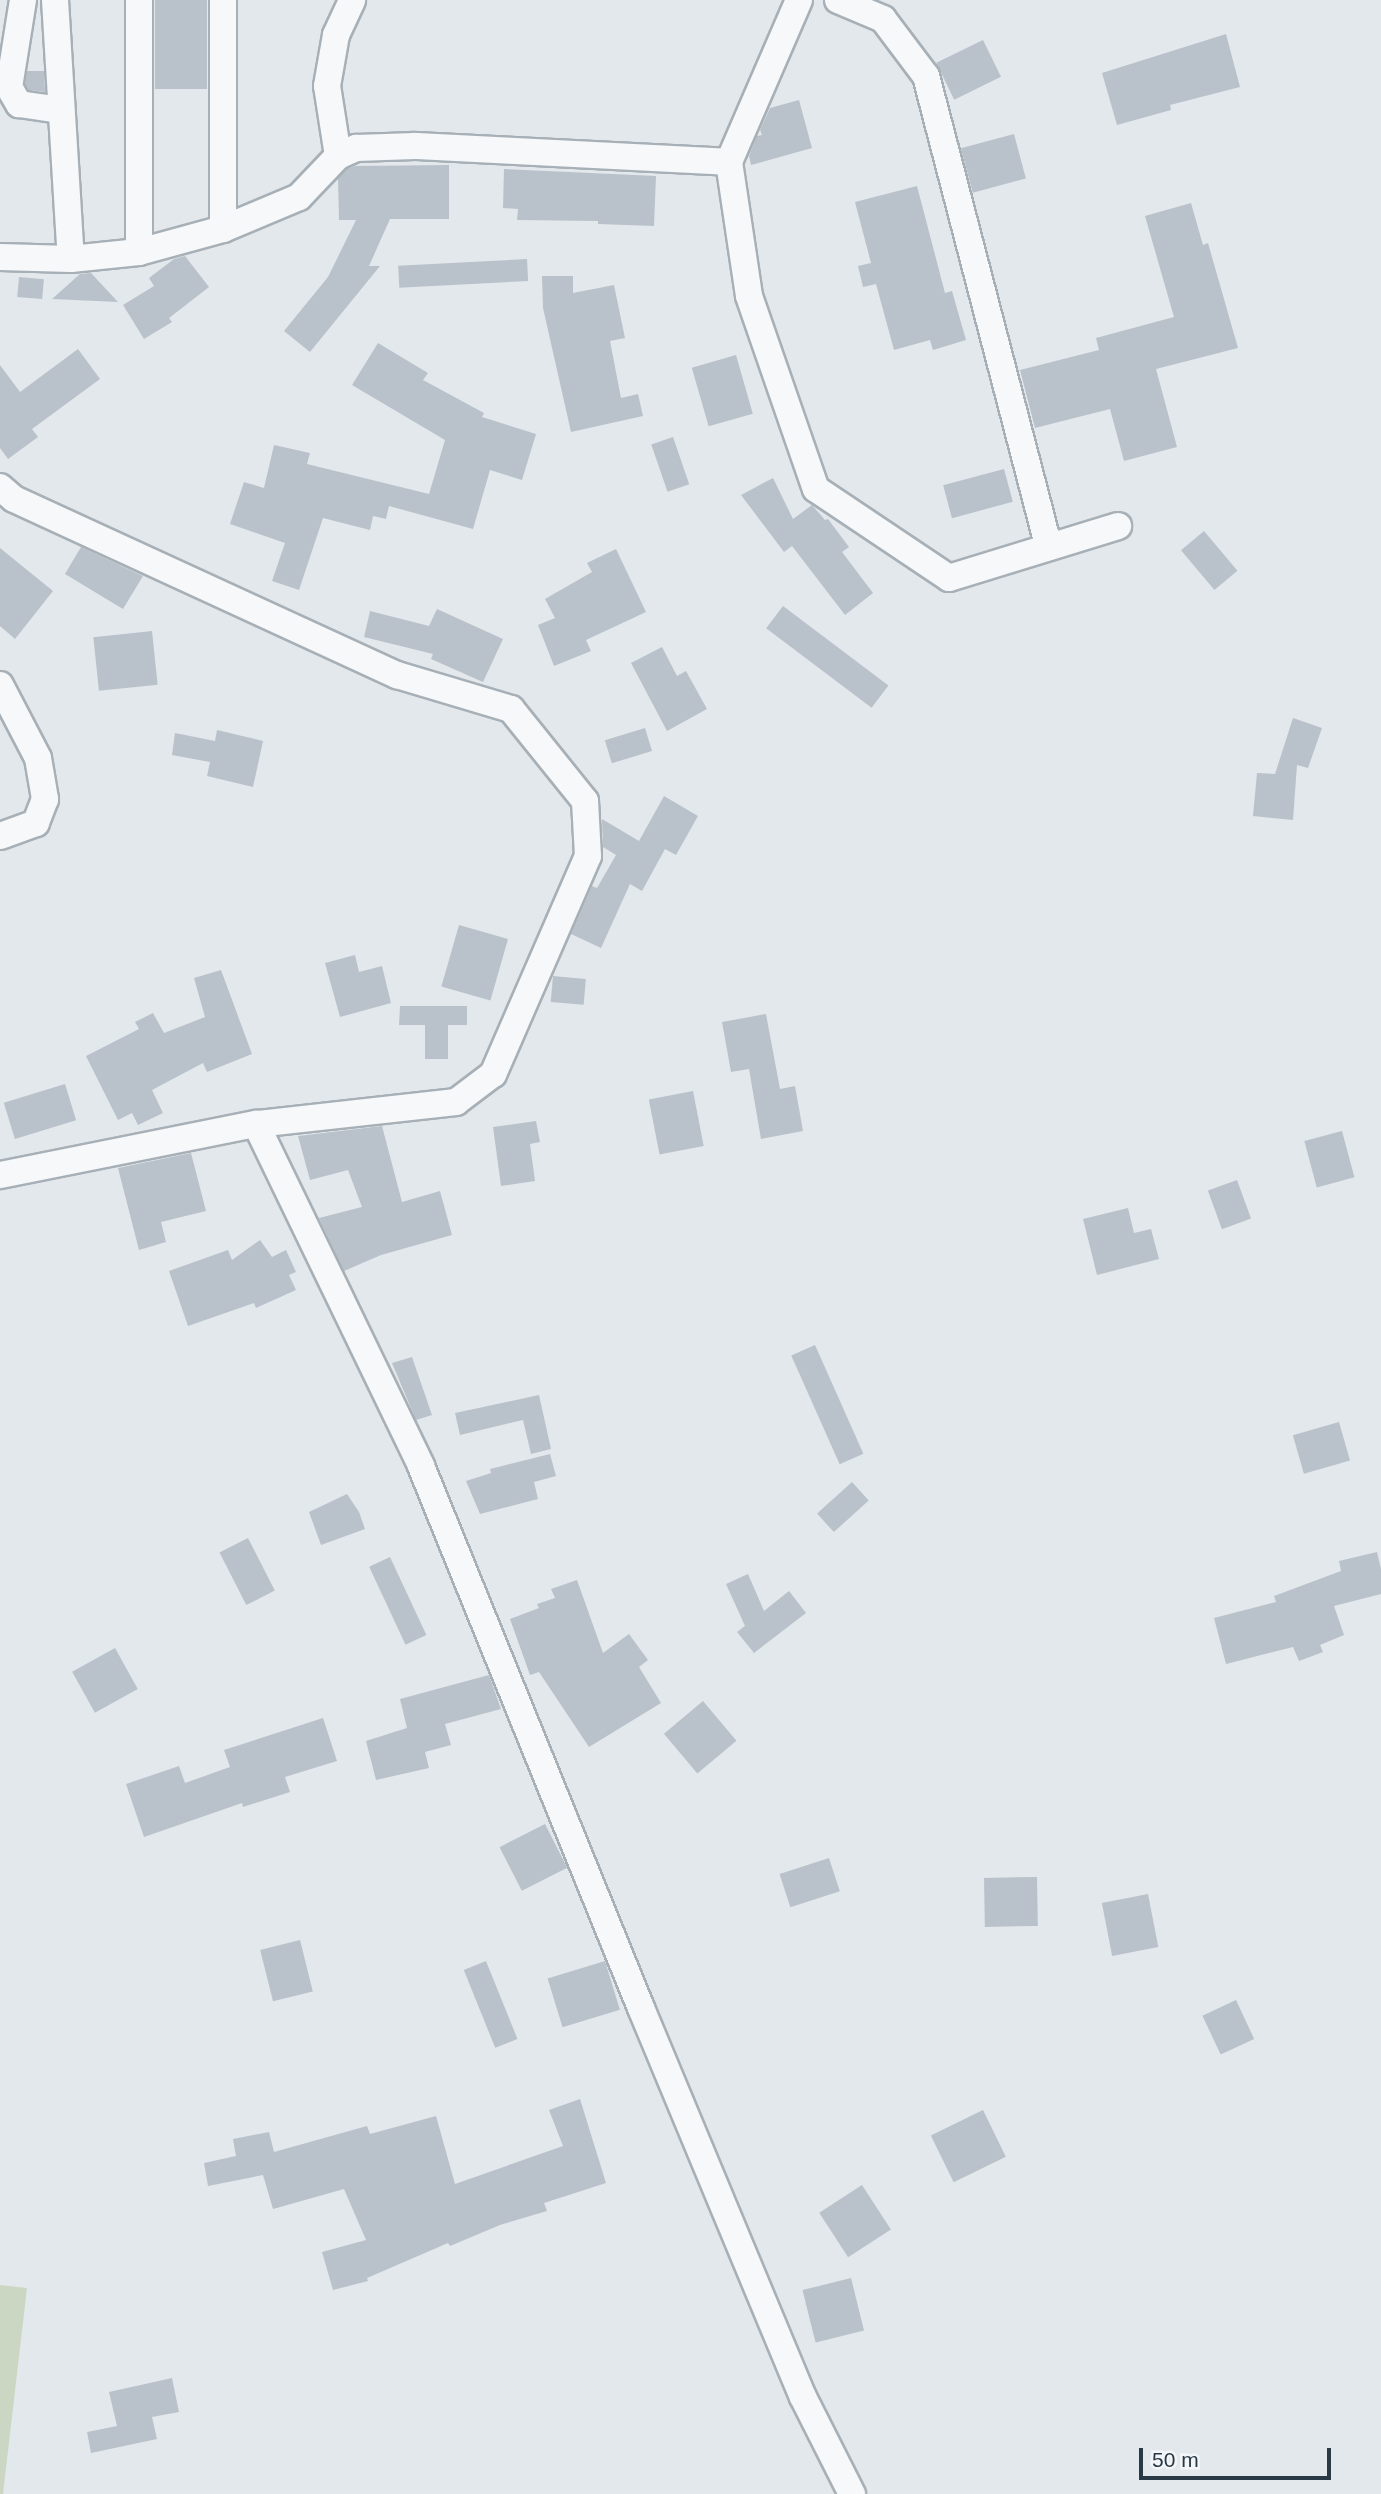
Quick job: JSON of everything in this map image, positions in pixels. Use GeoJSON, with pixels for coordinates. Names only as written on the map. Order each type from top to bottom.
{"type":"FeatureCollection","features":[{"type":"Feature","properties":{"kind":"street"},"geometry":{"type":"LineString","coordinates":[[23,0],[9,87],[19,104],[60,110]]}},
{"type":"Feature","properties":{"kind":"street"},"geometry":{"type":"LineString","coordinates":[[55,0],[71,259]]}},
{"type":"Feature","properties":{"kind":"street"},"geometry":{"type":"LineString","coordinates":[[139,0],[139,252]]}},
{"type":"Feature","properties":{"kind":"street"},"geometry":{"type":"LineString","coordinates":[[223,0],[223,229]]}},
{"type":"Feature","properties":{"kind":"street"},"geometry":{"type":"LineString","coordinates":[[222,28],[241,0]]}},
{"type":"Feature","properties":{"kind":"street"},"geometry":{"type":"LineString","coordinates":[[338,156],[327,86],[336,35],[352,0]]}},
{"type":"Feature","properties":{"kind":"street"},"geometry":{"type":"LineString","coordinates":[[799,0],[729,162],[749,296],[816,489],[949,578],[1118,526]]}},
{"type":"Feature","properties":{"kind":"street"},"geometry":{"type":"LineString","coordinates":[[838,0],[883,19],[926,76],[1049,547]]}},
{"type":"Feature","properties":{"kind":"street"},"geometry":{"type":"LineString","coordinates":[[0,257],[71,259],[139,252],[223,229],[299,197],[338,156],[356,148],[415,146],[729,162]]}},
{"type":"Feature","properties":{"kind":"street"},"geometry":{"type":"LineString","coordinates":[[0,487],[14,499],[397,675],[511,709],[585,801],[588,856],[493,1074],[456,1102],[256,1124],[0,1175]]}},
{"type":"Feature","properties":{"kind":"street"},"geometry":{"type":"LineString","coordinates":[[0,685],[37,758],[45,799],[36,823],[0,836]]}},
{"type":"Feature","properties":{"kind":"street"},"geometry":{"type":"LineString","coordinates":[[256,1124],[421,1466],[641,2008],[803,2397],[852,2494]]}},
{"type":"Feature","properties":{"kind":"green space"},"geometry":{"type":"Polygon","coordinates":[[[0,2285],[27,2288],[3,2494],[0,2494],[0,2285]]]}},
{"type":"Feature","properties":{"kind":"building"},"geometry":{"type":"Polygon","coordinates":[[[155,0],[207,0],[207,89],[155,89],[155,0]]]}},
{"type":"Feature","properties":{"kind":"building"},"geometry":{"type":"Polygon","coordinates":[[[1226,34],[1240,87],[1170,105],[1171,110],[1117,125],[1102,73],[1226,34]]]}},
{"type":"Feature","properties":{"kind":"building"},"geometry":{"type":"Polygon","coordinates":[[[983,40],[1001,77],[954,100],[936,63],[983,40]]]}},
{"type":"Feature","properties":{"kind":"building"},"geometry":{"type":"Polygon","coordinates":[[[27,71],[44,71],[45,92],[29,90],[25,84],[27,71]]]}},
{"type":"Feature","properties":{"kind":"building"},"geometry":{"type":"Polygon","coordinates":[[[799,100],[812,148],[751,165],[749,156],[757,136],[762,135],[760,130],[770,108],[799,100]]]}},
{"type":"Feature","properties":{"kind":"building"},"geometry":{"type":"Polygon","coordinates":[[[1014,134],[1026,178],[973,193],[961,148],[1014,134]]]}},
{"type":"Feature","properties":{"kind":"building"},"geometry":{"type":"Polygon","coordinates":[[[449,165],[449,219],[390,219],[369,266],[380,266],[310,352],[284,331],[328,277],[356,220],[339,220],[338,178],[347,169],[355,166],[449,165]]]}},
{"type":"Feature","properties":{"kind":"building"},"geometry":{"type":"Polygon","coordinates":[[[504,169],[656,176],[654,226],[598,224],[598,221],[517,220],[518,209],[503,208],[504,169]]]}},
{"type":"Feature","properties":{"kind":"building"},"geometry":{"type":"Polygon","coordinates":[[[917,186],[945,293],[952,291],[966,340],[933,350],[930,340],[894,350],[876,284],[863,287],[858,266],[871,263],[855,202],[917,186]]]}},
{"type":"Feature","properties":{"kind":"building"},"geometry":{"type":"Polygon","coordinates":[[[1191,203],[1203,245],[1208,243],[1238,348],[1156,369],[1177,447],[1124,461],[1110,409],[1035,428],[1020,370],[1099,350],[1096,338],[1174,317],[1145,216],[1191,203]]]}},
{"type":"Feature","properties":{"kind":"building"},"geometry":{"type":"Polygon","coordinates":[[[185,256],[209,287],[169,318],[172,322],[144,339],[123,305],[154,286],[149,278],[174,259],[185,256]]]}},
{"type":"Feature","properties":{"kind":"building"},"geometry":{"type":"Polygon","coordinates":[[[527,259],[528,281],[399,288],[398,266],[527,259]]]}},
{"type":"Feature","properties":{"kind":"building"},"geometry":{"type":"Polygon","coordinates":[[[91,273],[118,302],[52,299],[80,274],[91,273]]]}},
{"type":"Feature","properties":{"kind":"building"},"geometry":{"type":"Polygon","coordinates":[[[542,276],[573,276],[573,293],[614,285],[625,338],[610,341],[621,398],[638,394],[643,416],[571,432],[543,308],[542,276]]]}},
{"type":"Feature","properties":{"kind":"building"},"geometry":{"type":"Polygon","coordinates":[[[19,277],[44,279],[42,299],[17,297],[19,277]]]}},
{"type":"Feature","properties":{"kind":"building"},"geometry":{"type":"Polygon","coordinates":[[[378,343],[428,373],[423,380],[484,413],[482,417],[536,434],[522,480],[490,470],[473,529],[389,506],[386,519],[373,516],[370,530],[323,518],[299,590],[272,581],[285,543],[230,524],[244,482],[264,488],[274,445],[310,453],[307,464],[429,494],[445,440],[352,385],[378,343]]]}},
{"type":"Feature","properties":{"kind":"building"},"geometry":{"type":"Polygon","coordinates":[[[78,349],[100,379],[32,429],[38,437],[8,459],[0,448],[0,365],[20,392],[78,349]]]}},
{"type":"Feature","properties":{"kind":"building"},"geometry":{"type":"Polygon","coordinates":[[[736,355],[753,414],[709,426],[692,368],[736,355]]]}},
{"type":"Feature","properties":{"kind":"building"},"geometry":{"type":"Polygon","coordinates":[[[673,437],[689,484],[668,492],[651,444],[673,437]]]}},
{"type":"Feature","properties":{"kind":"building"},"geometry":{"type":"Polygon","coordinates":[[[1004,469],[1013,502],[952,518],[943,485],[1004,469]]]}},
{"type":"Feature","properties":{"kind":"building"},"geometry":{"type":"Polygon","coordinates":[[[773,478],[793,519],[812,505],[825,520],[828,519],[849,547],[842,552],[873,593],[845,615],[792,546],[784,552],[741,495],[773,478]]]}},
{"type":"Feature","properties":{"kind":"building"},"geometry":{"type":"Polygon","coordinates":[[[1204,531],[1237,571],[1214,590],[1181,550],[1204,531]]]}},
{"type":"Feature","properties":{"kind":"building"},"geometry":{"type":"Polygon","coordinates":[[[81,547],[143,576],[123,609],[65,574],[81,547]]]}},
{"type":"Feature","properties":{"kind":"building"},"geometry":{"type":"Polygon","coordinates":[[[0,548],[53,591],[15,639],[0,626],[0,548]]]}},
{"type":"Feature","properties":{"kind":"building"},"geometry":{"type":"Polygon","coordinates":[[[616,549],[646,612],[586,640],[591,651],[554,666],[538,625],[555,618],[545,599],[592,572],[587,563],[616,549]]]}},
{"type":"Feature","properties":{"kind":"building"},"geometry":{"type":"Polygon","coordinates":[[[783,606],[888,685],[872,708],[766,628],[783,606]]]}},
{"type":"Feature","properties":{"kind":"building"},"geometry":{"type":"Polygon","coordinates":[[[437,609],[503,639],[483,682],[431,659],[433,654],[364,637],[370,611],[429,626],[437,609]]]}},
{"type":"Feature","properties":{"kind":"building"},"geometry":{"type":"Polygon","coordinates":[[[152,631],[158,685],[99,691],[93,637],[152,631]]]}},
{"type":"Feature","properties":{"kind":"building"},"geometry":{"type":"Polygon","coordinates":[[[662,647],[677,676],[686,671],[707,709],[667,731],[631,663],[662,647]]]}},
{"type":"Feature","properties":{"kind":"building"},"geometry":{"type":"Polygon","coordinates":[[[1293,718],[1322,728],[1308,768],[1297,765],[1293,820],[1253,816],[1257,773],[1275,774],[1293,718]]]}},
{"type":"Feature","properties":{"kind":"building"},"geometry":{"type":"Polygon","coordinates":[[[645,728],[652,751],[612,763],[605,740],[645,728]]]}},
{"type":"Feature","properties":{"kind":"building"},"geometry":{"type":"Polygon","coordinates":[[[217,730],[263,741],[253,787],[207,776],[210,762],[172,755],[175,733],[215,741],[217,730]]]}},
{"type":"Feature","properties":{"kind":"building"},"geometry":{"type":"Polygon","coordinates":[[[664,796],[698,816],[676,855],[665,849],[642,891],[630,884],[601,948],[571,934],[592,886],[597,888],[616,855],[603,847],[602,819],[639,841],[664,796]]]}},
{"type":"Feature","properties":{"kind":"building"},"geometry":{"type":"Polygon","coordinates":[[[459,925],[508,939],[490,1001],[441,987],[459,925]]]}},
{"type":"Feature","properties":{"kind":"building"},"geometry":{"type":"Polygon","coordinates":[[[355,955],[359,972],[382,966],[391,1003],[340,1017],[325,963],[355,955]]]}},
{"type":"Feature","properties":{"kind":"building"},"geometry":{"type":"Polygon","coordinates":[[[221,970],[252,1054],[207,1072],[203,1063],[152,1090],[163,1113],[138,1125],[132,1113],[118,1120],[86,1056],[139,1029],[135,1022],[153,1013],[164,1033],[205,1017],[194,978],[221,970]]]}},
{"type":"Feature","properties":{"kind":"building"},"geometry":{"type":"Polygon","coordinates":[[[553,976],[586,979],[584,1005],[551,1002],[553,976]]]}},
{"type":"Feature","properties":{"kind":"building"},"geometry":{"type":"Polygon","coordinates":[[[400,1006],[467,1006],[467,1025],[448,1025],[448,1059],[425,1059],[425,1025],[399,1025],[400,1006]]]}},
{"type":"Feature","properties":{"kind":"building"},"geometry":{"type":"Polygon","coordinates":[[[766,1014],[780,1089],[795,1086],[803,1131],[761,1139],[749,1069],[731,1072],[722,1022],[766,1014]]]}},
{"type":"Feature","properties":{"kind":"building"},"geometry":{"type":"Polygon","coordinates":[[[65,1084],[76,1120],[15,1139],[4,1103],[65,1084]]]}},
{"type":"Feature","properties":{"kind":"building"},"geometry":{"type":"Polygon","coordinates":[[[693,1091],[704,1146],[660,1155],[649,1100],[693,1091]]]}},
{"type":"Feature","properties":{"kind":"building"},"geometry":{"type":"Polygon","coordinates":[[[536,1121],[540,1142],[530,1144],[535,1181],[501,1186],[493,1127],[536,1121]]]}},
{"type":"Feature","properties":{"kind":"building"},"geometry":{"type":"Polygon","coordinates":[[[382,1126],[402,1202],[440,1191],[452,1235],[381,1255],[344,1271],[319,1218],[362,1207],[348,1170],[310,1180],[298,1136],[382,1126]]]}},
{"type":"Feature","properties":{"kind":"building"},"geometry":{"type":"Polygon","coordinates":[[[1342,1131],[1354,1177],[1317,1187],[1304,1141],[1342,1131]]]}},
{"type":"Feature","properties":{"kind":"building"},"geometry":{"type":"Polygon","coordinates":[[[191,1153],[206,1211],[161,1222],[166,1242],[139,1250],[118,1168],[191,1153]]]}},
{"type":"Feature","properties":{"kind":"building"},"geometry":{"type":"Polygon","coordinates":[[[1237,1180],[1251,1219],[1222,1229],[1208,1191],[1237,1180]]]}},
{"type":"Feature","properties":{"kind":"building"},"geometry":{"type":"Polygon","coordinates":[[[1128,1208],[1134,1233],[1151,1229],[1159,1259],[1097,1275],[1083,1219],[1128,1208]]]}},
{"type":"Feature","properties":{"kind":"building"},"geometry":{"type":"Polygon","coordinates":[[[260,1240],[272,1257],[286,1250],[296,1272],[289,1275],[296,1290],[256,1308],[254,1303],[188,1326],[169,1271],[228,1250],[232,1260],[260,1240]]]}},
{"type":"Feature","properties":{"kind":"building"},"geometry":{"type":"Polygon","coordinates":[[[815,1345],[863,1454],[840,1464],[791,1356],[815,1345]]]}},
{"type":"Feature","properties":{"kind":"building"},"geometry":{"type":"Polygon","coordinates":[[[412,1357],[432,1415],[416,1420],[392,1363],[412,1357]]]}},
{"type":"Feature","properties":{"kind":"building"},"geometry":{"type":"Polygon","coordinates":[[[539,1395],[551,1449],[531,1454],[523,1420],[460,1435],[455,1413],[539,1395]]]}},
{"type":"Feature","properties":{"kind":"building"},"geometry":{"type":"Polygon","coordinates":[[[1339,1422],[1350,1460],[1304,1474],[1293,1435],[1339,1422]]]}},
{"type":"Feature","properties":{"kind":"building"},"geometry":{"type":"Polygon","coordinates":[[[550,1454],[556,1476],[534,1482],[538,1499],[480,1514],[466,1481],[491,1473],[490,1469],[550,1454]]]}},
{"type":"Feature","properties":{"kind":"building"},"geometry":{"type":"Polygon","coordinates":[[[852,1482],[869,1501],[834,1532],[817,1513],[852,1482]]]}},
{"type":"Feature","properties":{"kind":"building"},"geometry":{"type":"Polygon","coordinates":[[[347,1494],[359,1512],[365,1529],[321,1545],[309,1512],[347,1494]]]}},
{"type":"Feature","properties":{"kind":"building"},"geometry":{"type":"Polygon","coordinates":[[[248,1538],[275,1591],[246,1605],[219,1553],[248,1538]]]}},
{"type":"Feature","properties":{"kind":"building"},"geometry":{"type":"Polygon","coordinates":[[[1377,1552],[1381,1569],[1381,1594],[1334,1606],[1344,1635],[1320,1645],[1323,1652],[1299,1661],[1293,1647],[1226,1664],[1214,1618],[1276,1602],[1274,1596],[1341,1571],[1339,1561],[1377,1552]]]}},
{"type":"Feature","properties":{"kind":"building"},"geometry":{"type":"Polygon","coordinates":[[[390,1557],[426,1635],[406,1645],[369,1567],[390,1557]]]}},
{"type":"Feature","properties":{"kind":"building"},"geometry":{"type":"Polygon","coordinates":[[[748,1574],[764,1611],[789,1591],[806,1613],[754,1653],[737,1632],[745,1626],[726,1584],[748,1574]]]}},
{"type":"Feature","properties":{"kind":"building"},"geometry":{"type":"Polygon","coordinates":[[[577,1580],[603,1653],[629,1634],[648,1660],[639,1667],[661,1703],[589,1747],[539,1672],[530,1675],[510,1619],[539,1608],[537,1604],[555,1598],[551,1589],[577,1580]]]}},
{"type":"Feature","properties":{"kind":"building"},"geometry":{"type":"Polygon","coordinates":[[[115,1648],[138,1689],[95,1713],[72,1672],[115,1648]]]}},
{"type":"Feature","properties":{"kind":"building"},"geometry":{"type":"Polygon","coordinates":[[[489,1675],[501,1709],[445,1724],[451,1745],[425,1752],[429,1768],[376,1780],[366,1741],[407,1728],[400,1699],[489,1675]]]}},
{"type":"Feature","properties":{"kind":"building"},"geometry":{"type":"Polygon","coordinates":[[[703,1701],[736,1741],[697,1774],[664,1734],[703,1701]]]}},
{"type":"Feature","properties":{"kind":"building"},"geometry":{"type":"Polygon","coordinates":[[[323,1718],[337,1761],[285,1777],[290,1792],[243,1807],[242,1803],[144,1837],[126,1784],[179,1766],[185,1783],[230,1767],[224,1750],[323,1718]]]}},
{"type":"Feature","properties":{"kind":"building"},"geometry":{"type":"Polygon","coordinates":[[[545,1824],[567,1868],[522,1891],[500,1847],[545,1824]]]}},
{"type":"Feature","properties":{"kind":"building"},"geometry":{"type":"Polygon","coordinates":[[[829,1858],[840,1891],[790,1907],[780,1874],[829,1858]]]}},
{"type":"Feature","properties":{"kind":"building"},"geometry":{"type":"Polygon","coordinates":[[[1037,1877],[1038,1926],[985,1927],[984,1878],[1037,1877]]]}},
{"type":"Feature","properties":{"kind":"building"},"geometry":{"type":"Polygon","coordinates":[[[1148,1894],[1158,1947],[1112,1956],[1102,1903],[1148,1894]]]}},
{"type":"Feature","properties":{"kind":"building"},"geometry":{"type":"Polygon","coordinates":[[[300,1940],[313,1991],[273,2001],[260,1950],[300,1940]]]}},
{"type":"Feature","properties":{"kind":"building"},"geometry":{"type":"Polygon","coordinates":[[[486,1961],[517,2039],[495,2048],[464,1970],[486,1961]]]}},
{"type":"Feature","properties":{"kind":"building"},"geometry":{"type":"Polygon","coordinates":[[[605,1961],[620,2010],[563,2027],[548,1979],[605,1961]]]}},
{"type":"Feature","properties":{"kind":"building"},"geometry":{"type":"Polygon","coordinates":[[[1236,2000],[1254,2039],[1221,2055],[1202,2016],[1236,2000]]]}},
{"type":"Feature","properties":{"kind":"building"},"geometry":{"type":"Polygon","coordinates":[[[580,2099],[606,2183],[544,2203],[547,2211],[500,2225],[450,2246],[448,2243],[367,2278],[368,2281],[333,2290],[322,2252],[366,2240],[344,2189],[273,2209],[263,2175],[208,2186],[204,2163],[236,2156],[233,2139],[269,2132],[274,2152],[367,2126],[370,2134],[436,2116],[455,2184],[563,2146],[549,2110],[580,2099]]]}},
{"type":"Feature","properties":{"kind":"building"},"geometry":{"type":"Polygon","coordinates":[[[983,2110],[1006,2157],[954,2182],[931,2135],[983,2110]]]}},
{"type":"Feature","properties":{"kind":"building"},"geometry":{"type":"Polygon","coordinates":[[[862,2185],[891,2229],[848,2257],[819,2213],[862,2185]]]}},
{"type":"Feature","properties":{"kind":"building"},"geometry":{"type":"Polygon","coordinates":[[[851,2278],[864,2330],[816,2342],[802,2290],[851,2278]]]}},
{"type":"Feature","properties":{"kind":"building"},"geometry":{"type":"Polygon","coordinates":[[[172,2378],[179,2412],[152,2417],[157,2439],[91,2453],[87,2432],[117,2426],[109,2392],[172,2378]]]}}]}
